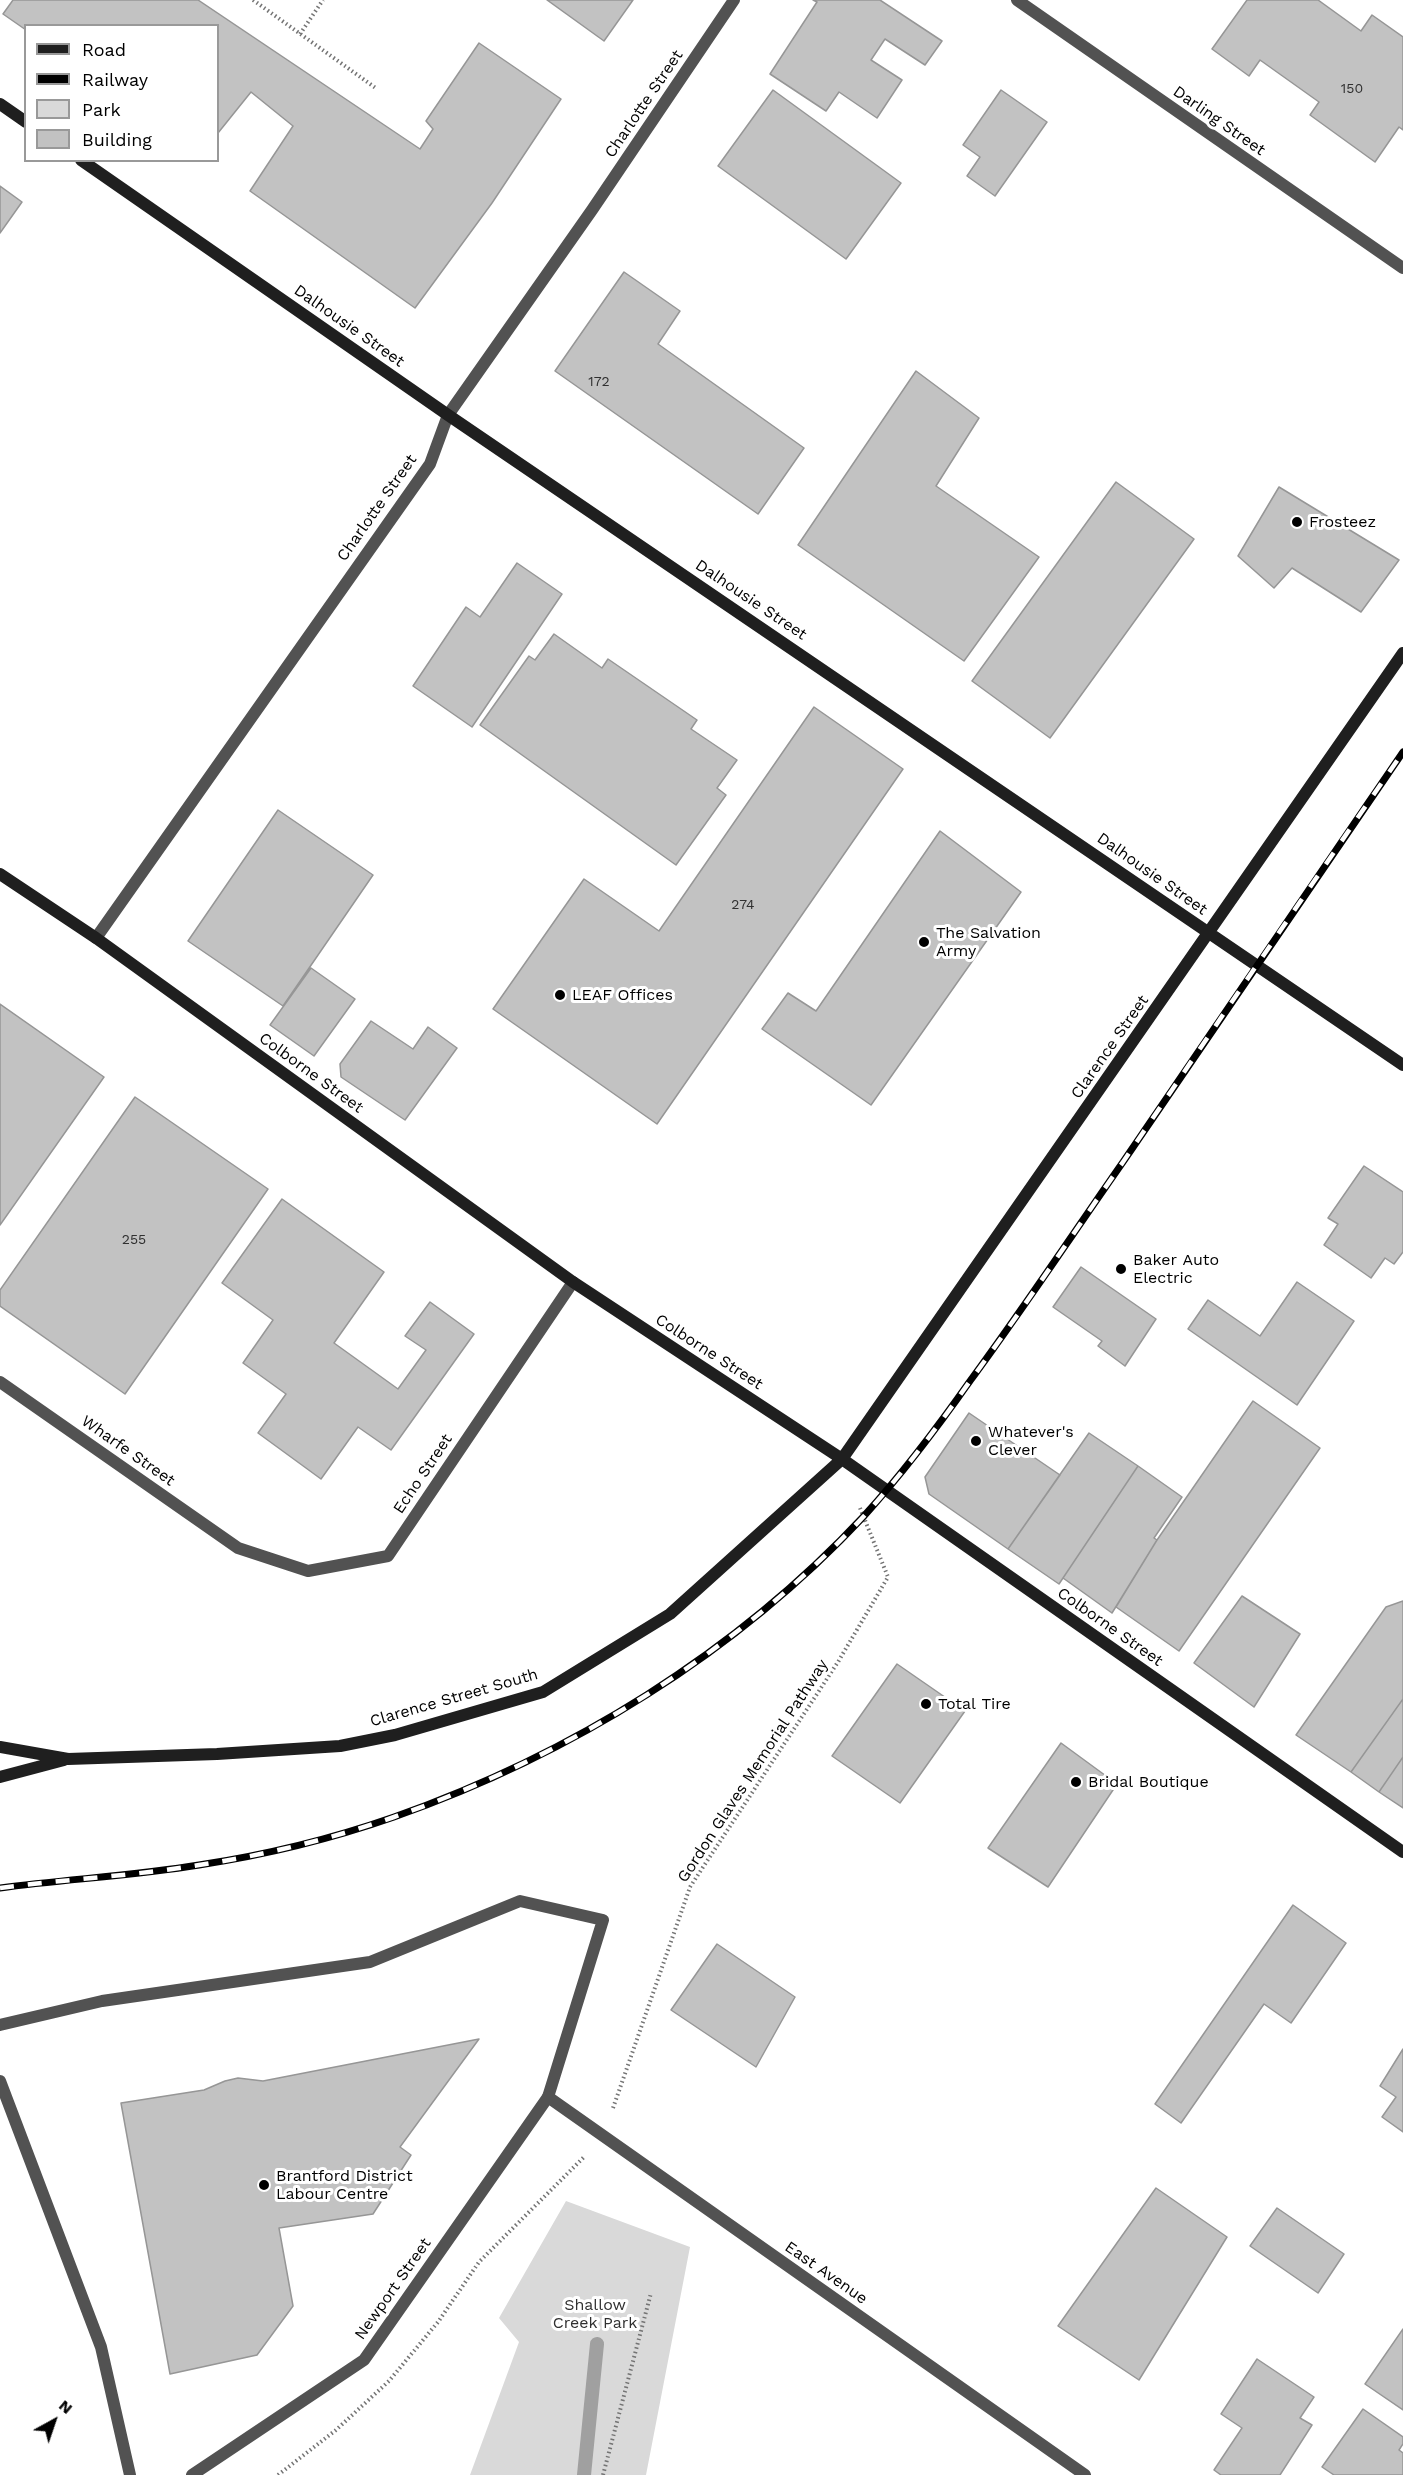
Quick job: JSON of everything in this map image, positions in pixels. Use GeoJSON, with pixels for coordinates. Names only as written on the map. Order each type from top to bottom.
{"type":"FeatureCollection","features":[{"type":"Feature","properties":{"kind":"main road"},"geometry":{"type":"LineString","coordinates":[[0,104],[24,121]]}},
{"type":"Feature","properties":{"kind":"main road","name":"Dalhousie Street"},"geometry":{"type":"LineString","coordinates":[[84,162],[448,415],[1403,1065]]}},
{"type":"Feature","properties":{"kind":"main road","name":"Clarence Street"},"geometry":{"type":"LineString","coordinates":[[842,1460],[1403,653]]}},
{"type":"Feature","properties":{"kind":"main road","name":"Colborne Street"},"geometry":{"type":"LineString","coordinates":[[0,874],[96,938],[573,1282],[842,1460],[1403,1852]]}},
{"type":"Feature","properties":{"kind":"main road","name":"Clarence Street South"},"geometry":{"type":"LineString","coordinates":[[0,1747],[68,1759],[217,1754],[339,1746],[395,1735],[543,1692],[670,1614],[842,1460]]}},
{"type":"Feature","properties":{"kind":"main road","name":"Clarence Street South"},"geometry":{"type":"LineString","coordinates":[[0,1777],[68,1759]]}},
{"type":"Feature","properties":{"kind":"street","name":"Charlotte Street"},"geometry":{"type":"LineString","coordinates":[[96,938],[430,464],[448,415],[592,210],[734,0]]}},
{"type":"Feature","properties":{"kind":"street","name":"Darling Street"},"geometry":{"type":"LineString","coordinates":[[1017,0],[1403,268]]}},
{"type":"Feature","properties":{"kind":"street","name":"Echo Street"},"geometry":{"type":"LineString","coordinates":[[238,1548],[308,1571],[388,1556],[573,1282]]}},
{"type":"Feature","properties":{"kind":"street","name":"Wharfe Street"},"geometry":{"type":"LineString","coordinates":[[0,1382],[238,1548]]}},
{"type":"Feature","properties":{"kind":"street","name":"Newport Street"},"geometry":{"type":"LineString","coordinates":[[0,2025],[102,2001],[370,1962],[520,1901],[603,1920],[548,2097],[364,2360],[192,2475]]}},
{"type":"Feature","properties":{"kind":"street"},"geometry":{"type":"LineString","coordinates":[[0,2081],[101,2347],[130,2475]]}},
{"type":"Feature","properties":{"kind":"street","name":"East Avenue"},"geometry":{"type":"LineString","coordinates":[[548,2097],[1085,2475]]}},
{"type":"Feature","properties":{"kind":"path"},"geometry":{"type":"LineString","coordinates":[[252,0],[377,89]]}},
{"type":"Feature","properties":{"kind":"path"},"geometry":{"type":"LineString","coordinates":[[300,34],[323,0]]}},
{"type":"Feature","properties":{"kind":"path","name":"Gordon Glaves Memorial Pathway"},"geometry":{"type":"LineString","coordinates":[[278,2475],[336,2430],[389,2381],[438,2322],[479,2262],[604,2136],[690,1887],[838,1662],[888,1577],[842,1460]]}},
{"type":"Feature","properties":{"kind":"path"},"geometry":{"type":"LineString","coordinates":[[603,2475],[651,2293]]}},
{"type":"Feature","properties":{"kind":"green space","name":"Shallow Creek Park"},"geometry":{"type":"Polygon","coordinates":[[[566,2201],[690,2247],[646,2475],[470,2475],[519,2342],[499,2318],[566,2201]]]}},
{"type":"Feature","properties":{"kind":"building"},"geometry":{"type":"Polygon","coordinates":[[[13,0],[198,0],[420,149],[433,129],[426,121],[479,43],[561,99],[492,203],[415,308],[250,191],[293,126],[251,92],[219,132],[219,24],[24,24],[24,29],[3,14],[13,0]]]}},
{"type":"Feature","properties":{"kind":"building"},"geometry":{"type":"Polygon","coordinates":[[[547,0],[633,0],[604,41],[547,0]]]}},
{"type":"Feature","properties":{"kind":"building"},"geometry":{"type":"Polygon","coordinates":[[[813,0],[880,0],[942,41],[925,65],[885,39],[871,60],[902,80],[877,118],[839,92],[826,111],[770,74],[817,2],[813,0]]]}},
{"type":"Feature","properties":{"kind":"building"},"geometry":{"type":"Polygon","coordinates":[[[1247,0],[1318,0],[1361,31],[1372,15],[1403,37],[1403,130],[1399,127],[1375,162],[1310,115],[1319,102],[1260,60],[1249,76],[1212,49],[1247,0]]]}},
{"type":"Feature","properties":{"kind":"building"},"geometry":{"type":"Polygon","coordinates":[[[773,90],[901,183],[846,259],[718,166],[773,90]]]}},
{"type":"Feature","properties":{"kind":"building"},"geometry":{"type":"Polygon","coordinates":[[[1001,90],[1047,122],[995,196],[967,176],[980,157],[963,145],[1001,90]]]}},
{"type":"Feature","properties":{"kind":"building"},"geometry":{"type":"Polygon","coordinates":[[[0,186],[22,202],[0,233],[0,186]]]}},
{"type":"Feature","properties":{"kind":"building"},"geometry":{"type":"Polygon","coordinates":[[[624,272],[680,311],[658,344],[804,448],[758,514],[555,371],[624,272]]]}},
{"type":"Feature","properties":{"kind":"building"},"geometry":{"type":"Polygon","coordinates":[[[916,371],[979,418],[936,486],[1039,557],[964,661],[798,545],[916,371]]]}},
{"type":"Feature","properties":{"kind":"building"},"geometry":{"type":"Polygon","coordinates":[[[1116,482],[1194,539],[1050,738],[972,681],[1116,482]]]}},
{"type":"Feature","properties":{"kind":"building","name":"Frosteez"},"geometry":{"type":"Polygon","coordinates":[[[1279,487],[1399,560],[1361,612],[1292,568],[1274,588],[1238,556],[1279,487]]]}},
{"type":"Feature","properties":{"kind":"building"},"geometry":{"type":"Polygon","coordinates":[[[517,563],[562,594],[472,727],[413,686],[466,607],[480,617],[517,563]]]}},
{"type":"Feature","properties":{"kind":"building"},"geometry":{"type":"Polygon","coordinates":[[[554,634],[602,668],[608,659],[697,720],[691,729],[737,760],[717,788],[726,795],[676,865],[480,725],[529,656],[535,660],[554,634]]]}},
{"type":"Feature","properties":{"kind":"building"},"geometry":{"type":"Polygon","coordinates":[[[814,707],[903,769],[657,1124],[493,1009],[584,879],[659,931],[814,707]]]}},
{"type":"Feature","properties":{"kind":"building"},"geometry":{"type":"Polygon","coordinates":[[[278,810],[373,875],[283,1006],[188,941],[278,810]]]}},
{"type":"Feature","properties":{"kind":"building","name":"The Salvation Army"},"geometry":{"type":"Polygon","coordinates":[[[940,831],[1021,892],[871,1105],[762,1029],[788,993],[816,1011],[940,831]]]}},
{"type":"Feature","properties":{"kind":"building"},"geometry":{"type":"Polygon","coordinates":[[[311,968],[355,999],[314,1056],[270,1025],[311,968]]]}},
{"type":"Feature","properties":{"kind":"building"},"geometry":{"type":"Polygon","coordinates":[[[0,1004],[104,1077],[0,1225],[0,1004]]]}},
{"type":"Feature","properties":{"kind":"building"},"geometry":{"type":"Polygon","coordinates":[[[371,1021],[413,1049],[428,1027],[457,1048],[405,1120],[341,1077],[340,1064],[371,1021]]]}},
{"type":"Feature","properties":{"kind":"building"},"geometry":{"type":"Polygon","coordinates":[[[135,1097],[268,1189],[125,1394],[0,1306],[0,1290],[135,1097]]]}},
{"type":"Feature","properties":{"kind":"building"},"geometry":{"type":"Polygon","coordinates":[[[1364,1166],[1403,1192],[1403,1252],[1394,1264],[1385,1258],[1371,1278],[1324,1245],[1338,1224],[1328,1218],[1364,1166]]]}},
{"type":"Feature","properties":{"kind":"building"},"geometry":{"type":"Polygon","coordinates":[[[282,1199],[384,1272],[334,1343],[398,1389],[426,1350],[405,1336],[430,1302],[474,1334],[391,1450],[358,1427],[321,1479],[258,1433],[286,1394],[243,1363],[273,1320],[222,1283],[282,1199]]]}},
{"type":"Feature","properties":{"kind":"building"},"geometry":{"type":"Polygon","coordinates":[[[1081,1267],[1156,1319],[1125,1366],[1098,1346],[1102,1341],[1053,1307],[1081,1267]]]}},
{"type":"Feature","properties":{"kind":"building"},"geometry":{"type":"Polygon","coordinates":[[[1297,1282],[1354,1321],[1297,1405],[1188,1329],[1208,1300],[1260,1336],[1297,1282]]]}},
{"type":"Feature","properties":{"kind":"building"},"geometry":{"type":"Polygon","coordinates":[[[1253,1401],[1320,1448],[1179,1651],[1116,1607],[1157,1540],[1253,1401]]]}},
{"type":"Feature","properties":{"kind":"building"},"geometry":{"type":"Polygon","coordinates":[[[969,1413],[1060,1475],[1008,1549],[929,1494],[925,1477],[969,1413]]]}},
{"type":"Feature","properties":{"kind":"building"},"geometry":{"type":"Polygon","coordinates":[[[1089,1433],[1138,1466],[1059,1584],[1008,1549],[1089,1433]]]}},
{"type":"Feature","properties":{"kind":"building"},"geometry":{"type":"Polygon","coordinates":[[[1138,1466],[1182,1497],[1154,1538],[1157,1540],[1112,1613],[1063,1578],[1138,1466]]]}},
{"type":"Feature","properties":{"kind":"building"},"geometry":{"type":"Polygon","coordinates":[[[1242,1596],[1300,1634],[1254,1707],[1194,1663],[1242,1596]]]}},
{"type":"Feature","properties":{"kind":"building"},"geometry":{"type":"Polygon","coordinates":[[[1403,1601],[1403,1699],[1351,1772],[1296,1735],[1386,1607],[1403,1601]]]}},
{"type":"Feature","properties":{"kind":"building"},"geometry":{"type":"Polygon","coordinates":[[[897,1664],[965,1711],[900,1803],[832,1756],[897,1664]]]}},
{"type":"Feature","properties":{"kind":"building"},"geometry":{"type":"Polygon","coordinates":[[[1403,1699],[1403,1757],[1379,1792],[1351,1772],[1403,1699]]]}},
{"type":"Feature","properties":{"kind":"building"},"geometry":{"type":"Polygon","coordinates":[[[1061,1743],[1117,1784],[1048,1887],[988,1848],[1061,1743]]]}},
{"type":"Feature","properties":{"kind":"building"},"geometry":{"type":"Polygon","coordinates":[[[1403,1757],[1403,1808],[1379,1792],[1403,1757]]]}},
{"type":"Feature","properties":{"kind":"building"},"geometry":{"type":"Polygon","coordinates":[[[1293,1905],[1346,1943],[1291,2023],[1264,2004],[1181,2123],[1155,2104],[1293,1905]]]}},
{"type":"Feature","properties":{"kind":"building"},"geometry":{"type":"Polygon","coordinates":[[[717,1944],[795,1997],[756,2067],[671,2010],[717,1944]]]}},
{"type":"Feature","properties":{"kind":"building","name":"Brantford District Labour Centre"},"geometry":{"type":"Polygon","coordinates":[[[479,2039],[400,2147],[411,2155],[373,2214],[279,2228],[293,2306],[257,2355],[170,2374],[121,2103],[204,2090],[238,2078],[263,2081],[479,2039]]]}},
{"type":"Feature","properties":{"kind":"building"},"geometry":{"type":"Polygon","coordinates":[[[1403,2049],[1403,2132],[1382,2117],[1396,2097],[1380,2086],[1403,2049]]]}},
{"type":"Feature","properties":{"kind":"building"},"geometry":{"type":"Polygon","coordinates":[[[1156,2188],[1227,2237],[1139,2380],[1058,2326],[1156,2188]]]}},
{"type":"Feature","properties":{"kind":"building"},"geometry":{"type":"Polygon","coordinates":[[[1277,2208],[1344,2254],[1318,2293],[1250,2246],[1277,2208]]]}},
{"type":"Feature","properties":{"kind":"building"},"geometry":{"type":"Polygon","coordinates":[[[1403,2329],[1403,2410],[1365,2384],[1403,2329]]]}},
{"type":"Feature","properties":{"kind":"building"},"geometry":{"type":"Polygon","coordinates":[[[1257,2359],[1314,2397],[1300,2418],[1312,2425],[1280,2475],[1221,2475],[1214,2470],[1242,2428],[1221,2414],[1257,2359]]]}},
{"type":"Feature","properties":{"kind":"building"},"geometry":{"type":"Polygon","coordinates":[[[1363,2409],[1403,2437],[1403,2444],[1399,2450],[1403,2453],[1403,2475],[1334,2475],[1322,2467],[1363,2409]]]}},
{"type":"Feature","properties":{"kind":"waterway"},"geometry":{"type":"LineString","coordinates":[[584,2475],[597,2344]]}},
{"type":"Feature","properties":{"kind":"railway"},"geometry":{"type":"LineString","coordinates":[[0,1888],[174,1869],[224,1861],[322,1839],[394,1817],[459,1792],[524,1763],[586,1731],[647,1695],[705,1655],[761,1612],[814,1566],[864,1516],[932,1433],[1047,1272],[1403,752]]}},
{"type":"Feature","properties":{"kind":"place","name":"Frosteez"},"geometry":{"type":"Point","coordinates":[1297,522]}},
{"type":"Feature","properties":{"kind":"place","name":"The Salvation Army"},"geometry":{"type":"Point","coordinates":[924,942]}},
{"type":"Feature","properties":{"kind":"place","name":"LEAF Offices"},"geometry":{"type":"Point","coordinates":[560,995]}},
{"type":"Feature","properties":{"kind":"place","name":"Baker Auto Electric"},"geometry":{"type":"Point","coordinates":[1121,1269]}},
{"type":"Feature","properties":{"kind":"place","name":"Whatever's Clever"},"geometry":{"type":"Point","coordinates":[976,1441]}},
{"type":"Feature","properties":{"kind":"place","name":"Total Tire"},"geometry":{"type":"Point","coordinates":[926,1704]}},
{"type":"Feature","properties":{"kind":"place","name":"Bridal Boutique"},"geometry":{"type":"Point","coordinates":[1076,1782]}},
{"type":"Feature","properties":{"kind":"place","name":"Brantford District Labour Centre"},"geometry":{"type":"Point","coordinates":[264,2185]}}]}
